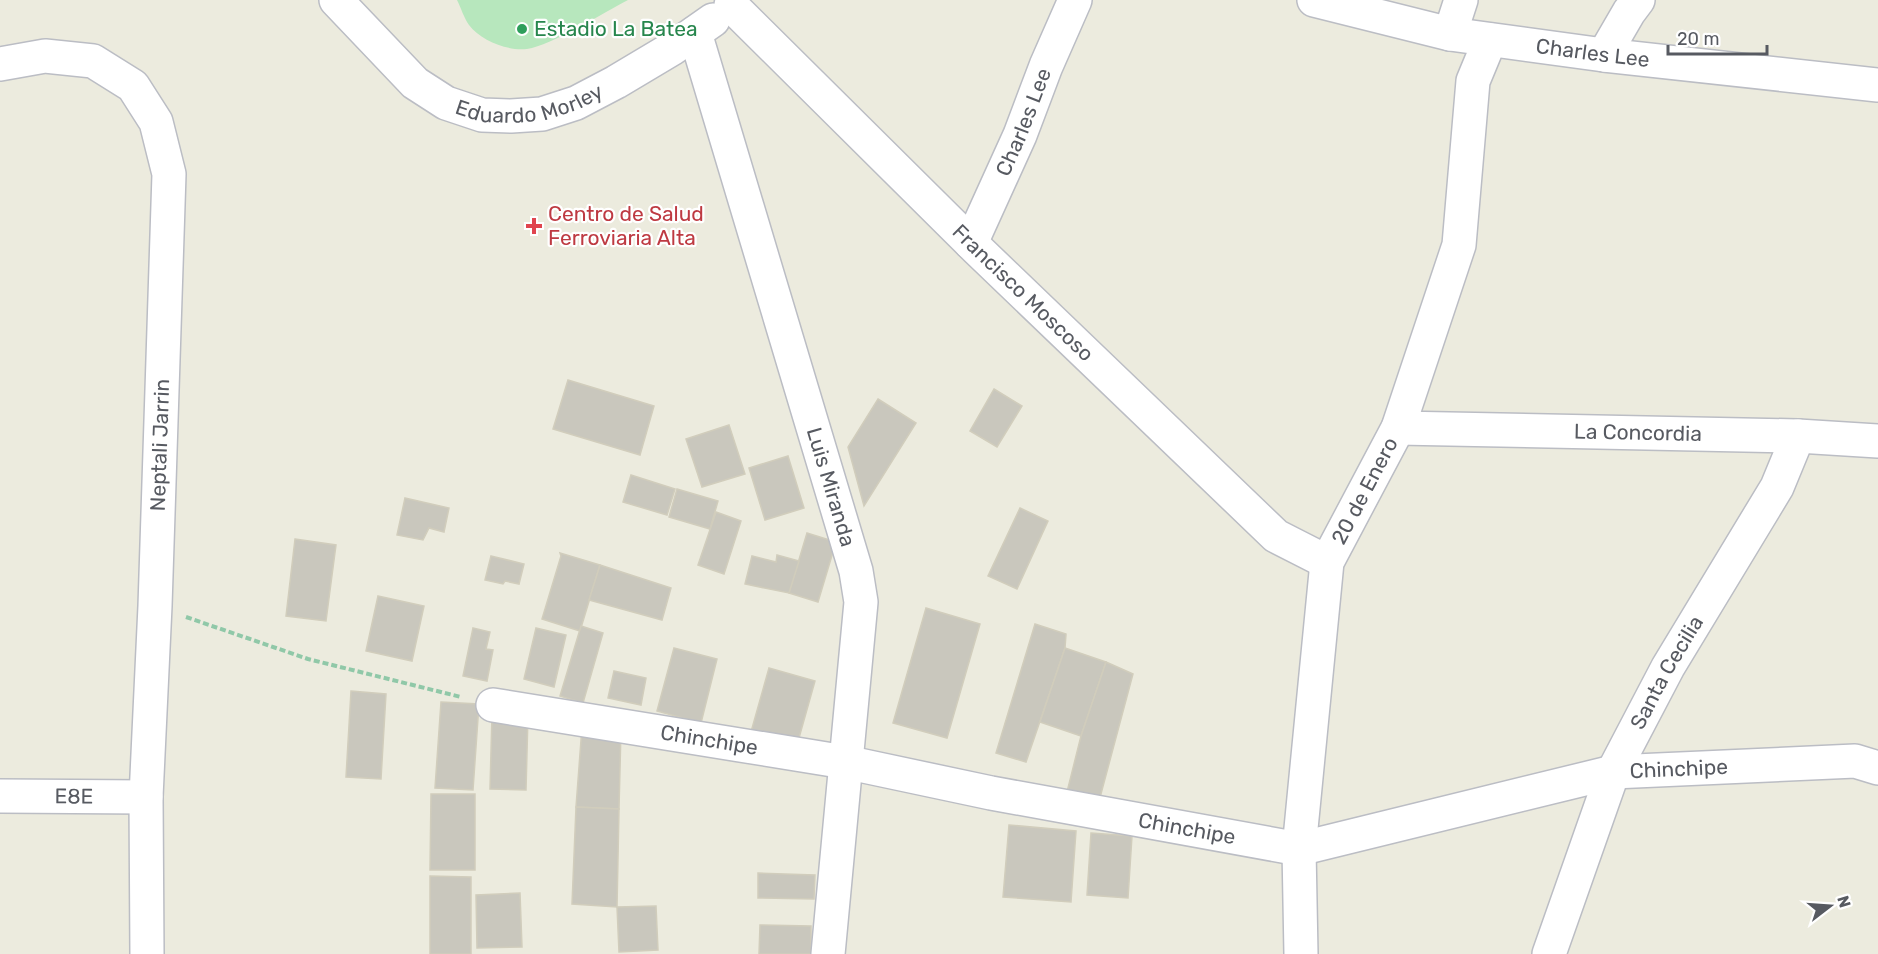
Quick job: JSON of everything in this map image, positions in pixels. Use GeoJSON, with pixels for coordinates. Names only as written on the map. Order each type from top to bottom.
{"type":"FeatureCollection","features":[{"type":"Feature","properties":{"kind":"street","name":"Eduardo Morley"},"geometry":{"type":"LineString","coordinates":[[336,0],[415,83],[446,103],[482,115],[511,116],[542,114],[576,103],[616,82],[695,33],[734,3]]}},
{"type":"Feature","properties":{"kind":"street","name":"Charles Lee"},"geometry":{"type":"LineString","coordinates":[[971,243],[1020,135],[1074,0]]}},
{"type":"Feature","properties":{"kind":"street","name":"Charles Lee"},"geometry":{"type":"LineString","coordinates":[[1314,0],[1450,34],[1604,55],[1878,85]]}},
{"type":"Feature","properties":{"kind":"street"},"geometry":{"type":"LineString","coordinates":[[1450,34],[1461,0]]}},
{"type":"Feature","properties":{"kind":"street"},"geometry":{"type":"LineString","coordinates":[[1604,55],[1638,0]]}},
{"type":"Feature","properties":{"kind":"street","name":"Francisco Moscoso"},"geometry":{"type":"LineString","coordinates":[[734,3],[971,243],[1276,536],[1327,562]]}},
{"type":"Feature","properties":{"kind":"street","name":"Luis Miranda"},"geometry":{"type":"LineString","coordinates":[[695,33],[856,571],[861,602],[828,954]]}},
{"type":"Feature","properties":{"kind":"street","name":"20 de Enero"},"geometry":{"type":"LineString","coordinates":[[1301,954],[1299,849],[1327,562],[1398,428],[1459,245],[1473,81],[1490,39]]}},
{"type":"Feature","properties":{"kind":"street","name":"Neptali Jarrin"},"geometry":{"type":"LineString","coordinates":[[0,64],[45,56],[93,61],[133,86],[156,122],[169,174],[146,796],[147,954]]}},
{"type":"Feature","properties":{"kind":"street","name":"La Concordia"},"geometry":{"type":"LineString","coordinates":[[1398,428],[1798,436],[1878,441]]}},
{"type":"Feature","properties":{"kind":"street","name":"Santa Cecilia"},"geometry":{"type":"LineString","coordinates":[[1548,954],[1613,772],[1668,667],[1777,487],[1798,436]]}},
{"type":"Feature","properties":{"kind":"street","name":"Chinchipe"},"geometry":{"type":"LineString","coordinates":[[493,705],[845,762],[991,793],[1299,849],[1613,772],[1855,761],[1878,768]]}},
{"type":"Feature","properties":{"kind":"street","name":"E8E"},"geometry":{"type":"LineString","coordinates":[[0,796],[146,796]]}},
{"type":"Feature","properties":{"kind":"path"},"geometry":{"type":"LineString","coordinates":[[154,606],[308,659],[493,705]]}},
{"type":"Feature","properties":{"kind":"green space","name":"Estadio La Batea"},"geometry":{"type":"Polygon","coordinates":[[[457,0],[628,0],[555,39],[532,48],[516,49],[498,45],[475,31],[469,25],[457,0]]]}},
{"type":"Feature","properties":{"kind":"building"},"geometry":{"type":"Polygon","coordinates":[[[568,380],[654,406],[640,455],[553,429],[568,380]]]}},
{"type":"Feature","properties":{"kind":"building"},"geometry":{"type":"Polygon","coordinates":[[[994,389],[1022,406],[997,447],[970,431],[994,389]]]}},
{"type":"Feature","properties":{"kind":"building"},"geometry":{"type":"Polygon","coordinates":[[[878,399],[916,423],[864,506],[848,447],[878,399]]]}},
{"type":"Feature","properties":{"kind":"building"},"geometry":{"type":"Polygon","coordinates":[[[729,425],[745,474],[702,487],[686,439],[729,425]]]}},
{"type":"Feature","properties":{"kind":"building"},"geometry":{"type":"Polygon","coordinates":[[[788,456],[804,508],[765,520],[749,468],[788,456]]]}},
{"type":"Feature","properties":{"kind":"building"},"geometry":{"type":"Polygon","coordinates":[[[631,475],[675,489],[667,515],[623,502],[631,475]]]}},
{"type":"Feature","properties":{"kind":"building"},"geometry":{"type":"Polygon","coordinates":[[[677,489],[718,501],[710,529],[669,517],[677,489]]]}},
{"type":"Feature","properties":{"kind":"building"},"geometry":{"type":"Polygon","coordinates":[[[405,498],[449,508],[444,532],[429,528],[423,540],[397,535],[405,498]]]}},
{"type":"Feature","properties":{"kind":"building"},"geometry":{"type":"Polygon","coordinates":[[[1020,508],[1048,521],[1017,589],[988,576],[1020,508]]]}},
{"type":"Feature","properties":{"kind":"building"},"geometry":{"type":"Polygon","coordinates":[[[716,512],[741,521],[724,574],[698,565],[716,512]]]}},
{"type":"Feature","properties":{"kind":"building"},"geometry":{"type":"Polygon","coordinates":[[[807,533],[836,542],[818,602],[789,593],[807,533]]]}},
{"type":"Feature","properties":{"kind":"building"},"geometry":{"type":"Polygon","coordinates":[[[295,539],[336,545],[326,621],[286,616],[295,539]]]}},
{"type":"Feature","properties":{"kind":"building"},"geometry":{"type":"Polygon","coordinates":[[[560,553],[600,565],[580,631],[542,619],[560,553]]]}},
{"type":"Feature","properties":{"kind":"building"},"geometry":{"type":"Polygon","coordinates":[[[777,555],[799,561],[789,593],[745,584],[752,556],[776,562],[777,555]]]}},
{"type":"Feature","properties":{"kind":"building"},"geometry":{"type":"Polygon","coordinates":[[[491,556],[524,564],[519,584],[505,581],[503,584],[485,580],[491,556]]]}},
{"type":"Feature","properties":{"kind":"building"},"geometry":{"type":"Polygon","coordinates":[[[600,565],[671,588],[662,620],[589,600],[600,565]]]}},
{"type":"Feature","properties":{"kind":"building"},"geometry":{"type":"Polygon","coordinates":[[[378,596],[424,606],[412,661],[366,651],[378,596]]]}},
{"type":"Feature","properties":{"kind":"building"},"geometry":{"type":"Polygon","coordinates":[[[926,608],[980,624],[947,738],[893,723],[926,608]]]}},
{"type":"Feature","properties":{"kind":"building"},"geometry":{"type":"Polygon","coordinates":[[[1035,624],[1066,634],[1065,648],[1026,762],[996,753],[1035,624]]]}},
{"type":"Feature","properties":{"kind":"building"},"geometry":{"type":"Polygon","coordinates":[[[581,626],[603,633],[583,703],[560,696],[581,626]]]}},
{"type":"Feature","properties":{"kind":"building"},"geometry":{"type":"Polygon","coordinates":[[[473,628],[490,632],[486,649],[493,650],[487,681],[463,676],[473,628]]]}},
{"type":"Feature","properties":{"kind":"building"},"geometry":{"type":"Polygon","coordinates":[[[536,628],[566,635],[554,687],[524,679],[536,628]]]}},
{"type":"Feature","properties":{"kind":"building"},"geometry":{"type":"Polygon","coordinates":[[[674,648],[717,659],[701,723],[657,711],[674,648]]]}},
{"type":"Feature","properties":{"kind":"building"},"geometry":{"type":"Polygon","coordinates":[[[1065,648],[1106,662],[1081,736],[1040,722],[1065,648]]]}},
{"type":"Feature","properties":{"kind":"building"},"geometry":{"type":"Polygon","coordinates":[[[1106,662],[1133,674],[1098,805],[1066,796],[1081,736],[1106,662]]]}},
{"type":"Feature","properties":{"kind":"building"},"geometry":{"type":"Polygon","coordinates":[[[769,668],[815,681],[797,745],[751,732],[769,668]]]}},
{"type":"Feature","properties":{"kind":"building"},"geometry":{"type":"Polygon","coordinates":[[[614,671],[646,678],[641,705],[608,698],[614,671]]]}},
{"type":"Feature","properties":{"kind":"building"},"geometry":{"type":"Polygon","coordinates":[[[351,691],[386,694],[381,779],[346,777],[351,691]]]}},
{"type":"Feature","properties":{"kind":"building"},"geometry":{"type":"Polygon","coordinates":[[[441,702],[479,704],[473,790],[435,788],[441,702]]]}},
{"type":"Feature","properties":{"kind":"building"},"geometry":{"type":"Polygon","coordinates":[[[492,714],[528,715],[526,790],[490,789],[492,714]]]}},
{"type":"Feature","properties":{"kind":"building"},"geometry":{"type":"Polygon","coordinates":[[[582,727],[621,729],[619,809],[576,807],[582,727]]]}},
{"type":"Feature","properties":{"kind":"building"},"geometry":{"type":"Polygon","coordinates":[[[431,794],[475,794],[475,870],[430,870],[431,794]]]}},
{"type":"Feature","properties":{"kind":"building"},"geometry":{"type":"Polygon","coordinates":[[[576,807],[619,809],[617,907],[572,904],[576,807]]]}},
{"type":"Feature","properties":{"kind":"building"},"geometry":{"type":"Polygon","coordinates":[[[1009,825],[1076,831],[1071,902],[1003,897],[1009,825]]]}},
{"type":"Feature","properties":{"kind":"building"},"geometry":{"type":"Polygon","coordinates":[[[1091,833],[1132,836],[1128,898],[1087,895],[1091,833]]]}},
{"type":"Feature","properties":{"kind":"building"},"geometry":{"type":"Polygon","coordinates":[[[758,873],[815,875],[814,899],[758,898],[758,873]]]}},
{"type":"Feature","properties":{"kind":"building"},"geometry":{"type":"Polygon","coordinates":[[[430,876],[471,877],[471,954],[430,954],[430,876]]]}},
{"type":"Feature","properties":{"kind":"building"},"geometry":{"type":"Polygon","coordinates":[[[520,893],[522,947],[477,948],[476,895],[520,893]]]}},
{"type":"Feature","properties":{"kind":"building"},"geometry":{"type":"Polygon","coordinates":[[[656,906],[658,950],[619,952],[617,907],[656,906]]]}},
{"type":"Feature","properties":{"kind":"building"},"geometry":{"type":"Polygon","coordinates":[[[760,925],[811,926],[811,954],[759,954],[760,925]]]}},
{"type":"Feature","properties":{"kind":"place","name":"Estadio La Batea"},"geometry":{"type":"Point","coordinates":[522,29]}},
{"type":"Feature","properties":{"kind":"place","name":"Centro de Salud Ferroviaria Alta"},"geometry":{"type":"Point","coordinates":[534,226]}}]}
